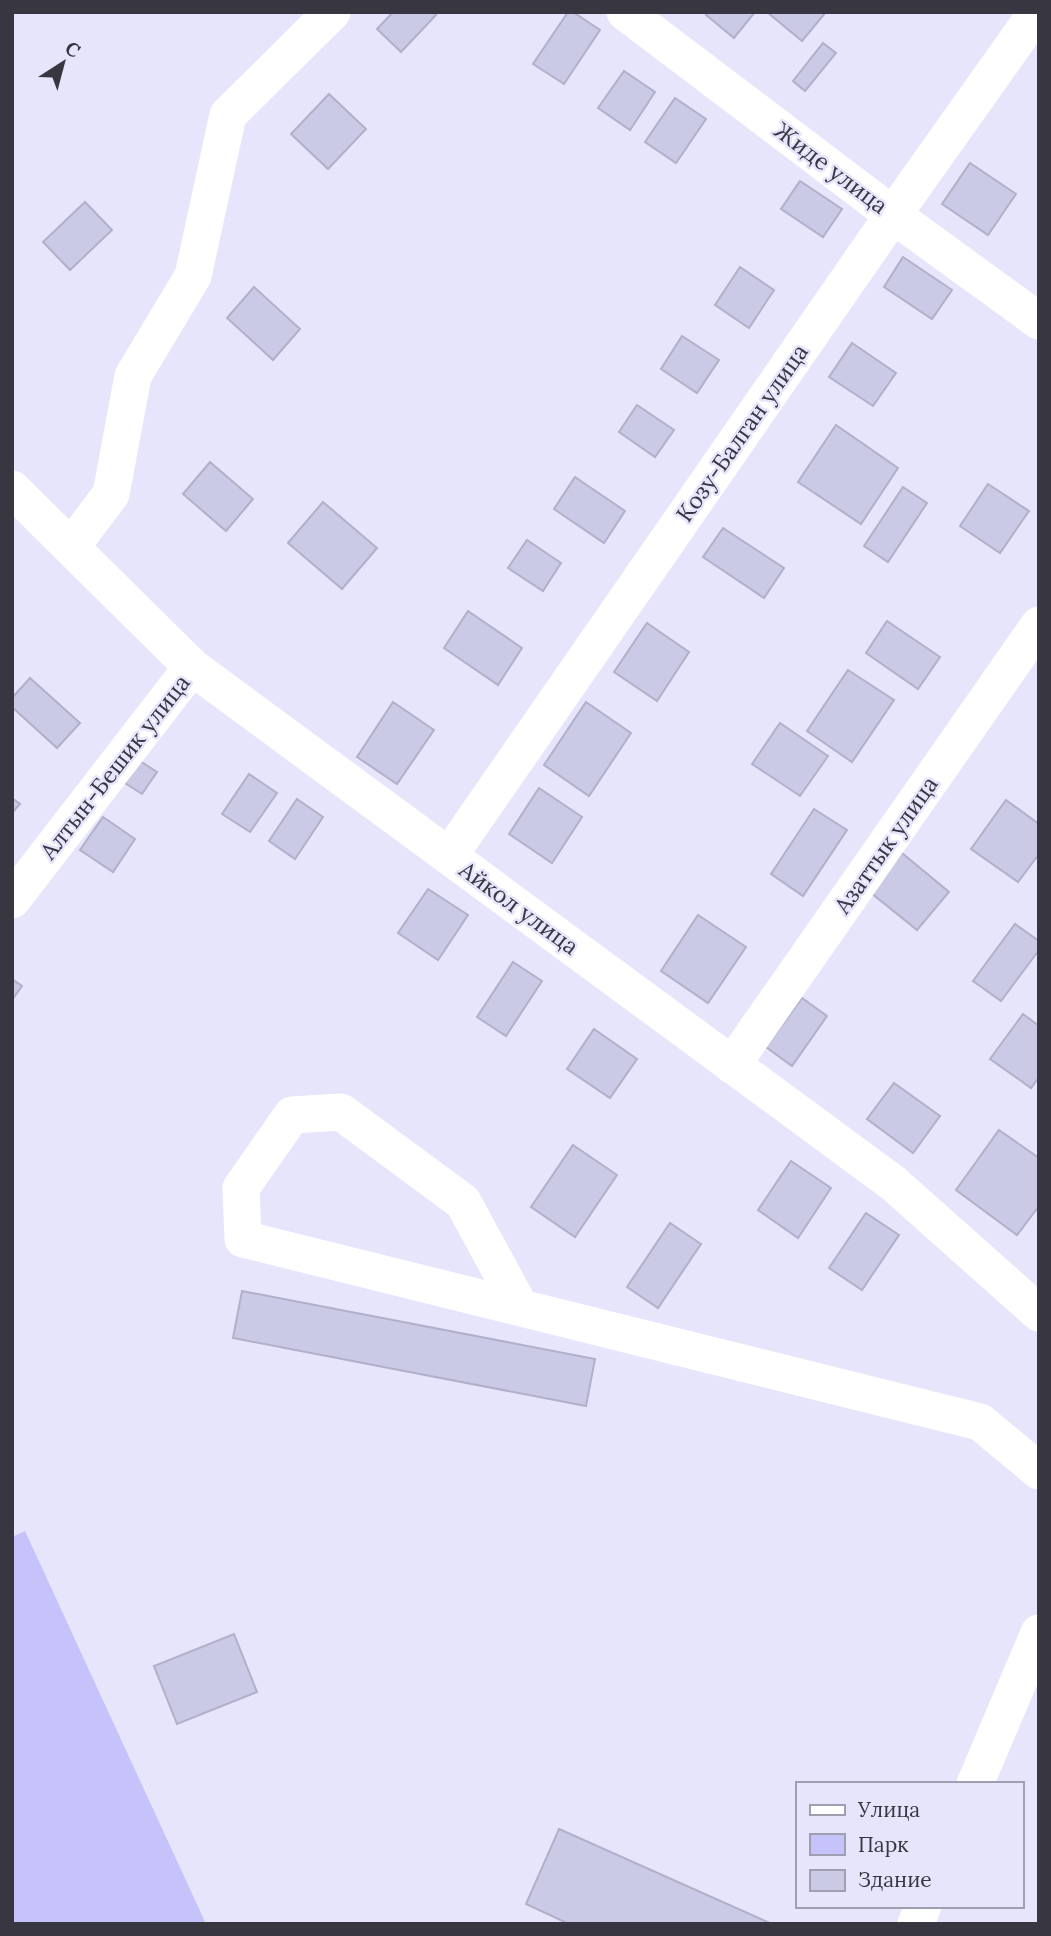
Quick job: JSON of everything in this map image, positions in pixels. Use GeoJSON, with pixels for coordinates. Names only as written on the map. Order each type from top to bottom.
{"type":"FeatureCollection","features":[{"type":"Feature","properties":{"kind":"street"},"geometry":{"type":"LineString","coordinates":[[71,547],[111,494],[133,376],[193,276],[228,115],[332,12]]}},
{"type":"Feature","properties":{"kind":"street","name":"Жиде улица"},"geometry":{"type":"LineString","coordinates":[[625,12],[893,215],[1039,321]]}},
{"type":"Feature","properties":{"kind":"street","name":"Козу-Балган улица"},"geometry":{"type":"LineString","coordinates":[[449,856],[893,215],[1037,12]]}},
{"type":"Feature","properties":{"kind":"street","name":"Айкол улица"},"geometry":{"type":"LineString","coordinates":[[12,489],[192,667],[892,1183],[1039,1313]]}},
{"type":"Feature","properties":{"kind":"street","name":"Азаттык улица"},"geometry":{"type":"LineString","coordinates":[[733,1065],[1039,625]]}},
{"type":"Feature","properties":{"kind":"street","name":"Алтын-Бешик улица"},"geometry":{"type":"LineString","coordinates":[[12,900],[192,667]]}},
{"type":"Feature","properties":{"kind":"street"},"geometry":{"type":"LineString","coordinates":[[520,1307],[463,1202],[341,1112],[292,1115],[241,1188],[243,1238],[980,1422],[1039,1471]]}},
{"type":"Feature","properties":{"kind":"street"},"geometry":{"type":"LineString","coordinates":[[976,1782],[1039,1633]]}},
{"type":"Feature","properties":{"kind":"green space"},"geometry":{"type":"Polygon","coordinates":[[[25,1531],[206,1924],[12,1924],[12,1537],[25,1531]]]}},
{"type":"Feature","properties":{"kind":"building"},"geometry":{"type":"Polygon","coordinates":[[[393,12],[433,12],[436,15],[401,52],[377,29],[393,12]]]}},
{"type":"Feature","properties":{"kind":"building"},"geometry":{"type":"Polygon","coordinates":[[[568,12],[573,12],[600,30],[564,84],[533,64],[568,12]]]}},
{"type":"Feature","properties":{"kind":"building"},"geometry":{"type":"Polygon","coordinates":[[[709,12],[755,12],[734,38],[706,15],[709,12]]]}},
{"type":"Feature","properties":{"kind":"building"},"geometry":{"type":"Polygon","coordinates":[[[767,12],[826,12],[802,41],[767,12]]]}},
{"type":"Feature","properties":{"kind":"building"},"geometry":{"type":"Polygon","coordinates":[[[823,43],[836,53],[805,91],[793,81],[823,43]]]}},
{"type":"Feature","properties":{"kind":"building"},"geometry":{"type":"Polygon","coordinates":[[[624,71],[655,92],[630,130],[598,108],[624,71]]]}},
{"type":"Feature","properties":{"kind":"building"},"geometry":{"type":"Polygon","coordinates":[[[329,94],[366,129],[328,169],[291,134],[329,94]]]}},
{"type":"Feature","properties":{"kind":"building"},"geometry":{"type":"Polygon","coordinates":[[[675,98],[706,119],[676,163],[645,142],[675,98]]]}},
{"type":"Feature","properties":{"kind":"building"},"geometry":{"type":"Polygon","coordinates":[[[970,163],[1016,194],[988,235],[942,204],[970,163]]]}},
{"type":"Feature","properties":{"kind":"building"},"geometry":{"type":"Polygon","coordinates":[[[800,181],[842,209],[823,237],[781,209],[800,181]]]}},
{"type":"Feature","properties":{"kind":"building"},"geometry":{"type":"Polygon","coordinates":[[[85,202],[112,230],[70,270],[43,242],[85,202]]]}},
{"type":"Feature","properties":{"kind":"building"},"geometry":{"type":"Polygon","coordinates":[[[903,257],[952,290],[932,319],[884,287],[903,257]]]}},
{"type":"Feature","properties":{"kind":"building"},"geometry":{"type":"Polygon","coordinates":[[[740,267],[774,290],[749,328],[715,305],[740,267]]]}},
{"type":"Feature","properties":{"kind":"building"},"geometry":{"type":"Polygon","coordinates":[[[254,287],[300,329],[273,360],[227,318],[254,287]]]}},
{"type":"Feature","properties":{"kind":"building"},"geometry":{"type":"Polygon","coordinates":[[[682,336],[719,360],[697,393],[661,369],[682,336]]]}},
{"type":"Feature","properties":{"kind":"building"},"geometry":{"type":"Polygon","coordinates":[[[852,343],[896,373],[873,406],[829,377],[852,343]]]}},
{"type":"Feature","properties":{"kind":"building"},"geometry":{"type":"Polygon","coordinates":[[[637,405],[674,430],[655,457],[619,432],[637,405]]]}},
{"type":"Feature","properties":{"kind":"building"},"geometry":{"type":"Polygon","coordinates":[[[836,425],[898,468],[861,524],[798,482],[836,425]]]}},
{"type":"Feature","properties":{"kind":"building"},"geometry":{"type":"Polygon","coordinates":[[[210,462],[253,499],[226,531],[183,494],[210,462]]]}},
{"type":"Feature","properties":{"kind":"building"},"geometry":{"type":"Polygon","coordinates":[[[575,477],[625,511],[604,543],[554,509],[575,477]]]}},
{"type":"Feature","properties":{"kind":"building"},"geometry":{"type":"Polygon","coordinates":[[[988,484],[1029,511],[1000,553],[960,526],[988,484]]]}},
{"type":"Feature","properties":{"kind":"building"},"geometry":{"type":"Polygon","coordinates":[[[903,487],[927,503],[888,562],[864,546],[903,487]]]}},
{"type":"Feature","properties":{"kind":"building"},"geometry":{"type":"Polygon","coordinates":[[[323,502],[377,548],[342,589],[288,543],[323,502]]]}},
{"type":"Feature","properties":{"kind":"building"},"geometry":{"type":"Polygon","coordinates":[[[723,528],[784,568],[764,598],[703,557],[723,528]]]}},
{"type":"Feature","properties":{"kind":"building"},"geometry":{"type":"Polygon","coordinates":[[[527,540],[561,563],[543,591],[508,568],[527,540]]]}},
{"type":"Feature","properties":{"kind":"building"},"geometry":{"type":"Polygon","coordinates":[[[468,611],[522,648],[498,685],[444,648],[468,611]]]}},
{"type":"Feature","properties":{"kind":"building"},"geometry":{"type":"Polygon","coordinates":[[[887,621],[940,657],[918,689],[866,653],[887,621]]]}},
{"type":"Feature","properties":{"kind":"building"},"geometry":{"type":"Polygon","coordinates":[[[647,623],[689,652],[657,701],[614,672],[647,623]]]}},
{"type":"Feature","properties":{"kind":"building"},"geometry":{"type":"Polygon","coordinates":[[[848,670],[894,700],[852,762],[807,731],[848,670]]]}},
{"type":"Feature","properties":{"kind":"building"},"geometry":{"type":"Polygon","coordinates":[[[30,678],[80,723],[57,748],[12,707],[12,698],[30,678]]]}},
{"type":"Feature","properties":{"kind":"building"},"geometry":{"type":"Polygon","coordinates":[[[393,702],[434,730],[397,784],[357,757],[393,702]]]}},
{"type":"Feature","properties":{"kind":"building"},"geometry":{"type":"Polygon","coordinates":[[[586,702],[631,733],[589,796],[544,765],[586,702]]]}},
{"type":"Feature","properties":{"kind":"building"},"geometry":{"type":"Polygon","coordinates":[[[780,723],[828,756],[800,796],[752,764],[780,723]]]}},
{"type":"Feature","properties":{"kind":"building"},"geometry":{"type":"Polygon","coordinates":[[[140,761],[157,772],[142,794],[125,783],[140,761]]]}},
{"type":"Feature","properties":{"kind":"building"},"geometry":{"type":"Polygon","coordinates":[[[249,774],[277,793],[250,832],[222,814],[249,774]]]}},
{"type":"Feature","properties":{"kind":"building"},"geometry":{"type":"Polygon","coordinates":[[[539,788],[582,817],[552,863],[509,834],[539,788]]]}},
{"type":"Feature","properties":{"kind":"building"},"geometry":{"type":"Polygon","coordinates":[[[12,798],[20,804],[12,813],[12,798]]]}},
{"type":"Feature","properties":{"kind":"building"},"geometry":{"type":"Polygon","coordinates":[[[297,799],[323,817],[295,859],[269,841],[297,799]]]}},
{"type":"Feature","properties":{"kind":"building"},"geometry":{"type":"Polygon","coordinates":[[[1006,800],[1039,824],[1039,854],[1018,882],[971,849],[1006,800]]]}},
{"type":"Feature","properties":{"kind":"building"},"geometry":{"type":"Polygon","coordinates":[[[814,809],[847,830],[803,896],[771,874],[814,809]]]}},
{"type":"Feature","properties":{"kind":"building"},"geometry":{"type":"Polygon","coordinates":[[[103,817],[135,839],[113,872],[80,850],[103,817]]]}},
{"type":"Feature","properties":{"kind":"building"},"geometry":{"type":"Polygon","coordinates":[[[902,853],[949,892],[917,930],[870,892],[902,853]]]}},
{"type":"Feature","properties":{"kind":"building"},"geometry":{"type":"Polygon","coordinates":[[[428,889],[468,915],[438,960],[398,933],[428,889]]]}},
{"type":"Feature","properties":{"kind":"building"},"geometry":{"type":"Polygon","coordinates":[[[698,915],[746,947],[708,1003],[661,971],[698,915]]]}},
{"type":"Feature","properties":{"kind":"building"},"geometry":{"type":"Polygon","coordinates":[[[1015,924],[1039,941],[1039,950],[1001,1001],[973,981],[1015,924]]]}},
{"type":"Feature","properties":{"kind":"building"},"geometry":{"type":"Polygon","coordinates":[[[513,962],[542,981],[506,1036],[477,1017],[513,962]]]}},
{"type":"Feature","properties":{"kind":"building"},"geometry":{"type":"Polygon","coordinates":[[[12,979],[22,986],[12,1000],[12,979]]]}},
{"type":"Feature","properties":{"kind":"building"},"geometry":{"type":"Polygon","coordinates":[[[802,998],[827,1016],[792,1066],[766,1047],[802,998]]]}},
{"type":"Feature","properties":{"kind":"building"},"geometry":{"type":"Polygon","coordinates":[[[1023,1014],[1039,1026],[1039,1077],[1031,1088],[990,1059],[1023,1014]]]}},
{"type":"Feature","properties":{"kind":"building"},"geometry":{"type":"Polygon","coordinates":[[[594,1029],[637,1059],[610,1098],[567,1069],[594,1029]]]}},
{"type":"Feature","properties":{"kind":"building"},"geometry":{"type":"Polygon","coordinates":[[[894,1083],[940,1116],[913,1153],[867,1119],[894,1083]]]}},
{"type":"Feature","properties":{"kind":"building"},"geometry":{"type":"Polygon","coordinates":[[[999,1130],[1039,1158],[1039,1206],[1017,1235],[956,1190],[999,1130]]]}},
{"type":"Feature","properties":{"kind":"building"},"geometry":{"type":"Polygon","coordinates":[[[573,1145],[617,1175],[575,1237],[531,1207],[573,1145]]]}},
{"type":"Feature","properties":{"kind":"building"},"geometry":{"type":"Polygon","coordinates":[[[791,1161],[831,1188],[798,1238],[758,1210],[791,1161]]]}},
{"type":"Feature","properties":{"kind":"building"},"geometry":{"type":"Polygon","coordinates":[[[866,1213],[899,1235],[862,1290],[829,1268],[866,1213]]]}},
{"type":"Feature","properties":{"kind":"building"},"geometry":{"type":"Polygon","coordinates":[[[670,1223],[701,1244],[658,1308],[627,1287],[670,1223]]]}},
{"type":"Feature","properties":{"kind":"building"},"geometry":{"type":"Polygon","coordinates":[[[242,1291],[595,1359],[586,1406],[233,1338],[242,1291]]]}},
{"type":"Feature","properties":{"kind":"building"},"geometry":{"type":"Polygon","coordinates":[[[234,1634],[257,1692],[177,1724],[154,1666],[234,1634]]]}},
{"type":"Feature","properties":{"kind":"building"},"geometry":{"type":"Polygon","coordinates":[[[559,1829],[772,1924],[569,1924],[526,1904],[559,1829]]]}}]}
